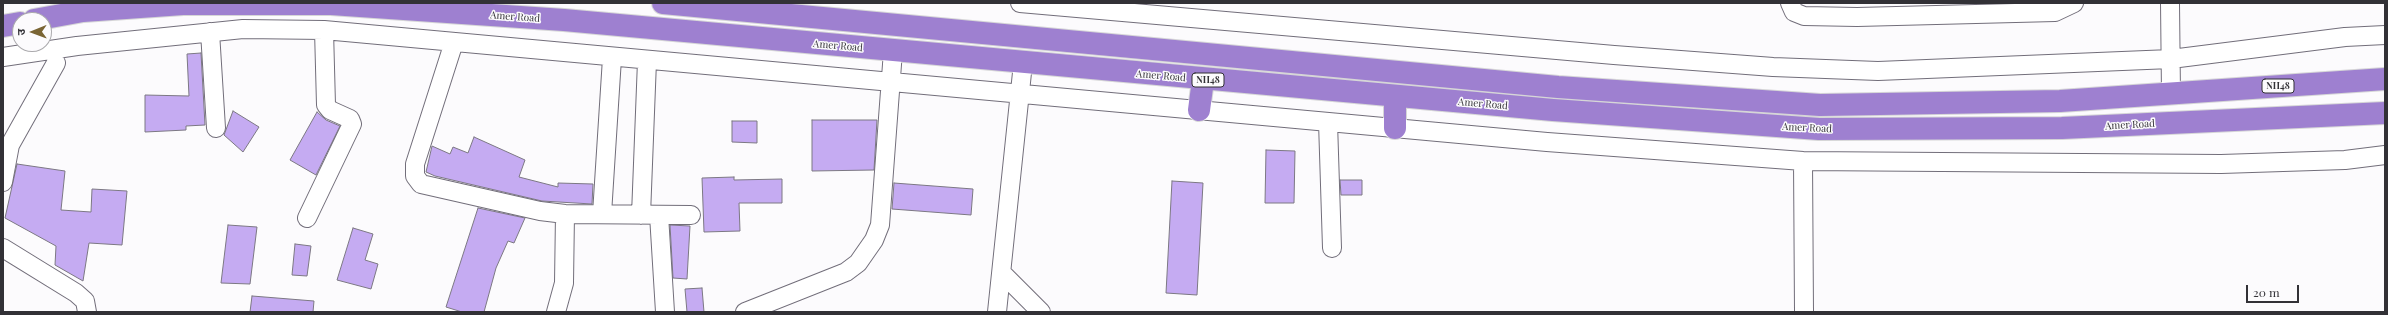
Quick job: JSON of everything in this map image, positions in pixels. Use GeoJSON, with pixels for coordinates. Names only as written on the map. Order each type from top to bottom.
{"type":"FeatureCollection","features":[{"type":"Feature","properties":{"kind":"highway","name":"NH48"},"geometry":{"type":"LineString","coordinates":[[663,3],[1558,87],[1820,105],[2060,101],[2385,79]]}},
{"type":"Feature","properties":{"kind":"highway","name":"Amer Road"},"geometry":{"type":"LineString","coordinates":[[52,17],[83,11],[183,4],[331,4],[564,20],[1203,80],[1819,129],[2062,128],[2385,113]]}},
{"type":"Feature","properties":{"kind":"highway"},"geometry":{"type":"LineString","coordinates":[[1199,110],[1203,80]]}},
{"type":"Feature","properties":{"kind":"highway"},"geometry":{"type":"LineString","coordinates":[[1395,96],[1395,128]]}},
{"type":"Feature","properties":{"kind":"street"},"geometry":{"type":"LineString","coordinates":[[1020,3],[1614,55],[1772,67],[1878,71],[2171,59],[2338,38],[2385,35]]}},
{"type":"Feature","properties":{"kind":"street"},"geometry":{"type":"LineString","coordinates":[[1790,3],[1794,12],[1804,16],[1917,9],[2055,12],[2074,3]]}},
{"type":"Feature","properties":{"kind":"street"},"geometry":{"type":"LineString","coordinates":[[2170,3],[2171,94]]}},
{"type":"Feature","properties":{"kind":"street"},"geometry":{"type":"LineString","coordinates":[[3,57],[77,46],[243,29],[324,30],[612,58],[1395,128],[1803,161],[2221,164],[2345,160],[2385,155]]}},
{"type":"Feature","properties":{"kind":"street"},"geometry":{"type":"LineString","coordinates":[[307,218],[352,124],[350,119],[330,110],[326,105],[324,30]]}},
{"type":"Feature","properties":{"kind":"street"},"geometry":{"type":"LineString","coordinates":[[210,32],[216,128]]}},
{"type":"Feature","properties":{"kind":"street"},"geometry":{"type":"LineString","coordinates":[[454,42],[414,164],[415,176],[421,184],[540,212],[565,214],[691,215]]}},
{"type":"Feature","properties":{"kind":"street"},"geometry":{"type":"LineString","coordinates":[[745,312],[846,272],[866,253],[880,225],[893,51]]}},
{"type":"Feature","properties":{"kind":"street"},"geometry":{"type":"LineString","coordinates":[[602,214],[612,58]]}},
{"type":"Feature","properties":{"kind":"street"},"geometry":{"type":"LineString","coordinates":[[642,215],[647,61]]}},
{"type":"Feature","properties":{"kind":"street"},"geometry":{"type":"LineString","coordinates":[[3,182],[10,145],[56,63]]}},
{"type":"Feature","properties":{"kind":"street"},"geometry":{"type":"LineString","coordinates":[[997,312],[1003,274],[1022,63]]}},
{"type":"Feature","properties":{"kind":"street"},"geometry":{"type":"LineString","coordinates":[[1328,122],[1332,248]]}},
{"type":"Feature","properties":{"kind":"street"},"geometry":{"type":"LineString","coordinates":[[1803,161],[1804,312]]}},
{"type":"Feature","properties":{"kind":"street"},"geometry":{"type":"LineString","coordinates":[[556,312],[564,283],[565,214]]}},
{"type":"Feature","properties":{"kind":"street"},"geometry":{"type":"LineString","coordinates":[[659,215],[665,312]]}},
{"type":"Feature","properties":{"kind":"street"},"geometry":{"type":"LineString","coordinates":[[3,248],[76,293],[85,300],[87,312]]}},
{"type":"Feature","properties":{"kind":"street"},"geometry":{"type":"LineString","coordinates":[[1003,274],[1041,312]]}},
{"type":"Feature","properties":{"kind":"building"},"geometry":{"type":"Polygon","coordinates":[[[201,53],[205,125],[186,126],[186,130],[145,132],[145,95],[189,96],[187,54],[201,53]]]}},
{"type":"Feature","properties":{"kind":"building"},"geometry":{"type":"Polygon","coordinates":[[[233,111],[259,127],[243,152],[224,135],[233,111]]]}},
{"type":"Feature","properties":{"kind":"building"},"geometry":{"type":"Polygon","coordinates":[[[317,112],[326,120],[340,126],[316,175],[290,160],[317,112]]]}},
{"type":"Feature","properties":{"kind":"building"},"geometry":{"type":"Polygon","coordinates":[[[812,120],[877,120],[874,170],[812,171],[812,120]]]}},
{"type":"Feature","properties":{"kind":"building"},"geometry":{"type":"Polygon","coordinates":[[[732,121],[757,121],[757,143],[732,142],[732,121]]]}},
{"type":"Feature","properties":{"kind":"building"},"geometry":{"type":"Polygon","coordinates":[[[474,137],[525,160],[519,177],[558,187],[558,183],[593,184],[592,204],[542,201],[435,176],[426,172],[432,146],[450,154],[453,147],[468,153],[474,137]]]}},
{"type":"Feature","properties":{"kind":"building"},"geometry":{"type":"Polygon","coordinates":[[[1266,150],[1295,151],[1294,203],[1265,203],[1266,150]]]}},
{"type":"Feature","properties":{"kind":"building"},"geometry":{"type":"Polygon","coordinates":[[[17,164],[65,171],[61,210],[91,212],[92,189],[127,191],[122,245],[89,243],[83,281],[55,265],[56,246],[5,218],[17,164]]]}},
{"type":"Feature","properties":{"kind":"building"},"geometry":{"type":"Polygon","coordinates":[[[734,177],[734,180],[782,179],[782,203],[739,203],[740,231],[704,232],[702,178],[734,177]]]}},
{"type":"Feature","properties":{"kind":"building"},"geometry":{"type":"Polygon","coordinates":[[[1340,180],[1362,180],[1362,195],[1341,195],[1340,180]]]}},
{"type":"Feature","properties":{"kind":"building"},"geometry":{"type":"Polygon","coordinates":[[[1172,181],[1203,183],[1197,295],[1166,293],[1172,181]]]}},
{"type":"Feature","properties":{"kind":"building"},"geometry":{"type":"Polygon","coordinates":[[[894,183],[973,189],[971,215],[892,209],[894,183]]]}},
{"type":"Feature","properties":{"kind":"building"},"geometry":{"type":"Polygon","coordinates":[[[478,208],[525,218],[514,243],[508,241],[496,268],[484,312],[462,312],[446,307],[478,208]]]}},
{"type":"Feature","properties":{"kind":"building"},"geometry":{"type":"Polygon","coordinates":[[[228,225],[257,227],[250,284],[221,283],[228,225]]]}},
{"type":"Feature","properties":{"kind":"building"},"geometry":{"type":"Polygon","coordinates":[[[670,225],[690,226],[687,279],[673,278],[670,225]]]}},
{"type":"Feature","properties":{"kind":"building"},"geometry":{"type":"Polygon","coordinates":[[[353,228],[373,234],[365,260],[378,264],[371,289],[337,280],[353,228]]]}},
{"type":"Feature","properties":{"kind":"building"},"geometry":{"type":"Polygon","coordinates":[[[295,244],[311,246],[307,276],[292,275],[295,244]]]}},
{"type":"Feature","properties":{"kind":"building"},"geometry":{"type":"Polygon","coordinates":[[[702,288],[704,312],[687,312],[685,289],[702,288]]]}},
{"type":"Feature","properties":{"kind":"building"},"geometry":{"type":"Polygon","coordinates":[[[252,296],[314,301],[313,312],[250,312],[252,296]]]}}]}
